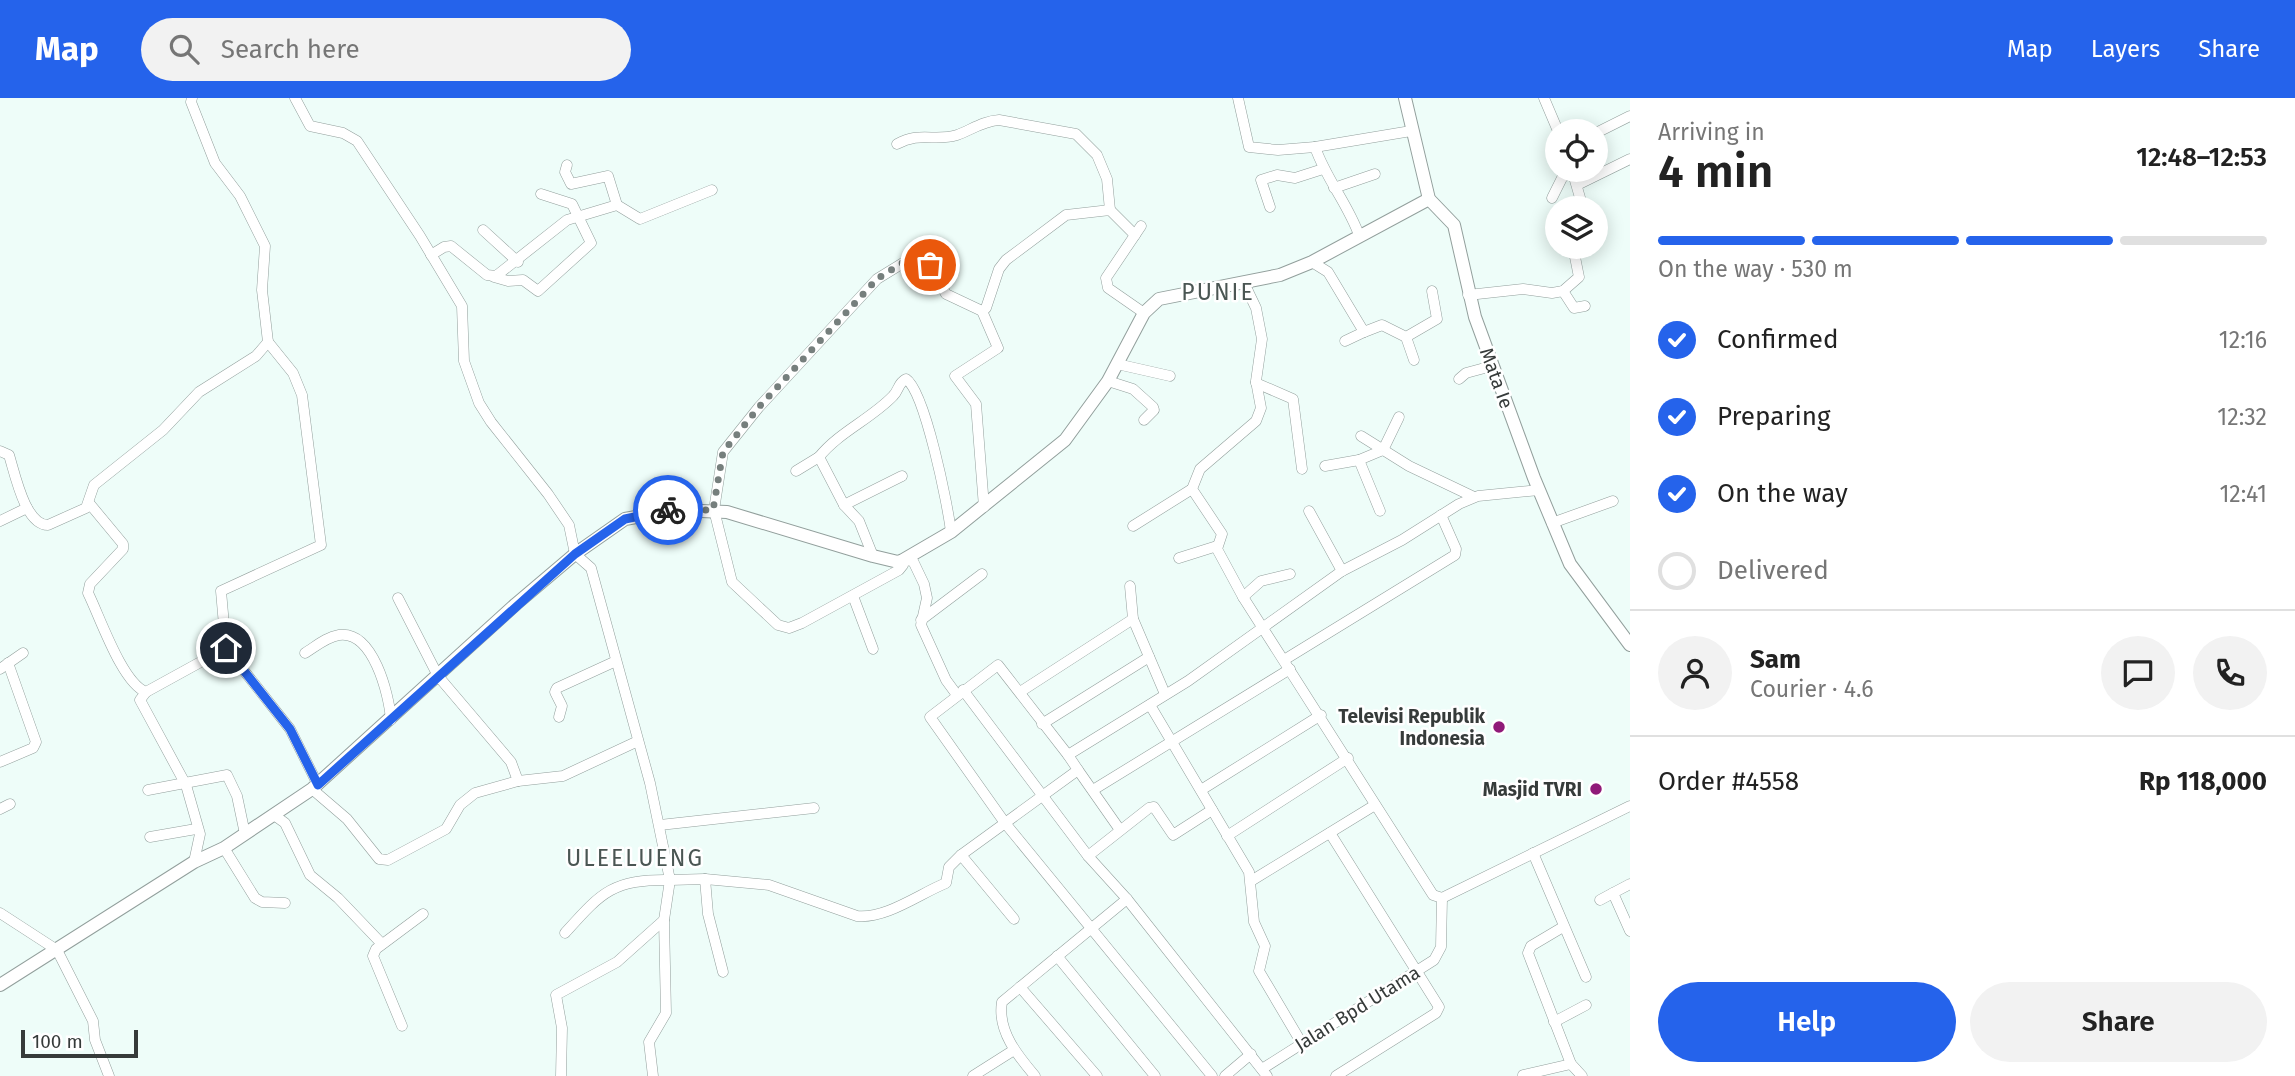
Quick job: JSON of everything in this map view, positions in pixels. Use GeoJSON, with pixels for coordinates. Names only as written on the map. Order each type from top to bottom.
{"type":"FeatureCollection","features":[{"type":"Feature","properties":{"kind":"street"},"geometry":{"type":"LineString","coordinates":[[192,98],[191,102],[208,148],[251,215],[265,246],[262,290],[266,347]]}},
{"type":"Feature","properties":{"kind":"street"},"geometry":{"type":"LineString","coordinates":[[295,98],[310,126],[344,133],[362,148],[431,255],[463,309],[464,361],[479,403],[569,525],[575,554],[591,568],[660,825],[670,880],[664,920],[666,1013],[649,1042],[653,1076]]}},
{"type":"Feature","properties":{"kind":"street"},"geometry":{"type":"LineString","coordinates":[[1238,98],[1249,147],[1278,150],[1315,147],[1411,131]]}},
{"type":"Feature","properties":{"kind":"street","name":"Mata Ie"},"geometry":{"type":"LineString","coordinates":[[1405,98],[1429,199],[1454,225],[1468,295],[1536,485],[1570,565],[1630,645]]}},
{"type":"Feature","properties":{"kind":"street"},"geometry":{"type":"LineString","coordinates":[[1549,99],[1555,119]]}},
{"type":"Feature","properties":{"kind":"street"},"geometry":{"type":"LineString","coordinates":[[1608,127],[1630,116]]}},
{"type":"Feature","properties":{"kind":"street"},"geometry":{"type":"LineString","coordinates":[[897,144],[914,136],[957,135],[988,121],[999,120],[1074,133],[1097,155],[1107,179],[1110,210]]}},
{"type":"Feature","properties":{"kind":"street"},"geometry":{"type":"LineString","coordinates":[[1315,147],[1323,169],[1352,217],[1359,236]]}},
{"type":"Feature","properties":{"kind":"street"},"geometry":{"type":"LineString","coordinates":[[1577,185],[1630,159]]}},
{"type":"Feature","properties":{"kind":"street"},"geometry":{"type":"LineString","coordinates":[[568,165],[565,172],[571,184],[608,176],[617,205],[640,219],[712,190]]}},
{"type":"Feature","properties":{"kind":"street"},"geometry":{"type":"LineString","coordinates":[[1270,207],[1261,180],[1280,175],[1295,178],[1323,169]]}},
{"type":"Feature","properties":{"kind":"street"},"geometry":{"type":"LineString","coordinates":[[1334,188],[1375,174]]}},
{"type":"Feature","properties":{"kind":"street"},"geometry":{"type":"LineString","coordinates":[[1576,182],[1580,196]]}},
{"type":"Feature","properties":{"kind":"street"},"geometry":{"type":"LineString","coordinates":[[431,255],[451,246],[493,277],[511,281],[523,280],[538,291],[591,243],[570,202],[541,194]]}},
{"type":"Feature","properties":{"kind":"street"},"geometry":{"type":"LineString","coordinates":[[901,561],[951,532],[1065,440],[1108,381],[1144,313],[1159,299],[1280,275],[1312,262],[1429,199]]}},
{"type":"Feature","properties":{"kind":"street"},"geometry":{"type":"LineString","coordinates":[[493,277],[518,262],[567,220],[617,205]]}},
{"type":"Feature","properties":{"kind":"street"},"geometry":{"type":"LineString","coordinates":[[982,311],[986,308],[999,269],[1012,254],[1066,215],[1110,210],[1138,231],[1106,278],[1106,283],[1117,296],[1144,313]]}},
{"type":"Feature","properties":{"kind":"street"},"geometry":{"type":"LineString","coordinates":[[483,230],[518,262]]}},
{"type":"Feature","properties":{"kind":"street"},"geometry":{"type":"LineString","coordinates":[[1468,295],[1524,289],[1542,294],[1563,291],[1579,277],[1575,259]]}},
{"type":"Feature","properties":{"kind":"street"},"geometry":{"type":"LineString","coordinates":[[1312,262],[1328,272],[1364,332]]}},
{"type":"Feature","properties":{"kind":"street"},"geometry":{"type":"LineString","coordinates":[[901,561],[903,565],[900,570],[789,628],[778,625],[732,582],[713,510],[723,452],[759,407],[877,279],[902,263],[930,265],[946,294],[982,311],[998,348],[955,376],[976,404],[984,507]]}},
{"type":"Feature","properties":{"kind":"street"},"geometry":{"type":"LineString","coordinates":[[1133,526],[1192,489],[1200,469],[1256,421],[1261,408],[1256,382],[1262,339],[1256,308],[1244,284]]}},
{"type":"Feature","properties":{"kind":"street"},"geometry":{"type":"LineString","coordinates":[[1406,337],[1437,319],[1432,291]]}},
{"type":"Feature","properties":{"kind":"street"},"geometry":{"type":"LineString","coordinates":[[1563,291],[1569,295],[1574,308],[1585,306]]}},
{"type":"Feature","properties":{"kind":"street"},"geometry":{"type":"LineString","coordinates":[[1345,341],[1382,325],[1406,337],[1415,360]]}},
{"type":"Feature","properties":{"kind":"street"},"geometry":{"type":"LineString","coordinates":[[266,347],[276,353],[293,373],[302,395],[321,545],[221,591],[226,648],[290,729],[315,787],[347,819],[379,859],[386,861],[446,829],[460,805],[475,793],[518,781],[563,776],[638,741]]}},
{"type":"Feature","properties":{"kind":"street"},"geometry":{"type":"LineString","coordinates":[[0,451],[9,455],[27,508],[38,522],[46,525],[86,508],[94,485],[163,429],[199,392],[266,347]]}},
{"type":"Feature","properties":{"kind":"street"},"geometry":{"type":"LineString","coordinates":[[1117,364],[1170,376]]}},
{"type":"Feature","properties":{"kind":"street"},"geometry":{"type":"LineString","coordinates":[[1459,379],[1466,373],[1492,366]]}},
{"type":"Feature","properties":{"kind":"street"},"geometry":{"type":"LineString","coordinates":[[796,471],[819,457],[856,423],[894,396],[901,381],[908,379],[922,405],[947,494],[951,532]]}},
{"type":"Feature","properties":{"kind":"street"},"geometry":{"type":"LineString","coordinates":[[1108,381],[1133,389],[1153,407],[1154,410],[1144,420]]}},
{"type":"Feature","properties":{"kind":"street"},"geometry":{"type":"LineString","coordinates":[[1256,382],[1293,399],[1302,468]]}},
{"type":"Feature","properties":{"kind":"street"},"geometry":{"type":"LineString","coordinates":[[1325,466],[1359,460],[1383,450],[1399,417]]}},
{"type":"Feature","properties":{"kind":"street"},"geometry":{"type":"LineString","coordinates":[[1361,436],[1474,497]]}},
{"type":"Feature","properties":{"kind":"street"},"geometry":{"type":"LineString","coordinates":[[819,457],[844,505],[859,522],[873,556]]}},
{"type":"Feature","properties":{"kind":"street"},"geometry":{"type":"LineString","coordinates":[[1359,460],[1380,511]]}},
{"type":"Feature","properties":{"kind":"street"},"geometry":{"type":"LineString","coordinates":[[844,505],[902,477]]}},
{"type":"Feature","properties":{"kind":"street"},"geometry":{"type":"LineString","coordinates":[[1068,755],[1188,681],[1342,571],[1474,497],[1536,485]]}},
{"type":"Feature","properties":{"kind":"street"},"geometry":{"type":"LineString","coordinates":[[1192,489],[1222,534],[1217,546],[1243,597],[1321,715],[1433,895],[1442,898],[1630,806]]}},
{"type":"Feature","properties":{"kind":"street"},"geometry":{"type":"LineString","coordinates":[[1552,523],[1613,501]]}},
{"type":"Feature","properties":{"kind":"street"},"geometry":{"type":"LineString","coordinates":[[89,503],[123,544],[123,549],[90,584],[88,593],[125,671],[146,692]]}},
{"type":"Feature","properties":{"kind":"street"},"geometry":{"type":"LineString","coordinates":[[0,521],[27,508]]}},
{"type":"Feature","properties":{"kind":"street"},"geometry":{"type":"LineString","coordinates":[[0,985],[194,863],[223,848],[315,787],[575,554],[614,524],[634,516],[674,510],[713,510],[735,513],[873,556],[913,561],[924,583],[926,604],[921,620],[946,680],[960,693],[1088,856],[1127,899],[1265,1072]]}},
{"type":"Feature","properties":{"kind":"street"},"geometry":{"type":"LineString","coordinates":[[1309,511],[1342,571]]}},
{"type":"Feature","properties":{"kind":"street"},"geometry":{"type":"LineString","coordinates":[[1093,790],[1172,743],[1455,555],[1456,549],[1441,515]]}},
{"type":"Feature","properties":{"kind":"street"},"geometry":{"type":"LineString","coordinates":[[1179,558],[1217,546]]}},
{"type":"Feature","properties":{"kind":"street"},"geometry":{"type":"LineString","coordinates":[[921,620],[982,574]]}},
{"type":"Feature","properties":{"kind":"street"},"geometry":{"type":"LineString","coordinates":[[1243,597],[1261,581],[1290,574]]}},
{"type":"Feature","properties":{"kind":"street"},"geometry":{"type":"LineString","coordinates":[[1130,586],[1133,620],[1165,694]]}},
{"type":"Feature","properties":{"kind":"street"},"geometry":{"type":"LineString","coordinates":[[853,596],[873,649]]}},
{"type":"Feature","properties":{"kind":"street"},"geometry":{"type":"LineString","coordinates":[[398,598],[438,676],[511,762],[518,781]]}},
{"type":"Feature","properties":{"kind":"street"},"geometry":{"type":"LineString","coordinates":[[1020,692],[1133,620]]}},
{"type":"Feature","properties":{"kind":"street"},"geometry":{"type":"LineString","coordinates":[[305,653],[337,636],[349,636],[362,641],[389,697],[391,720]]}},
{"type":"Feature","properties":{"kind":"street"},"geometry":{"type":"LineString","coordinates":[[194,863],[200,834],[196,829],[186,785],[140,704],[141,697],[226,648]]}},
{"type":"Feature","properties":{"kind":"street"},"geometry":{"type":"LineString","coordinates":[[0,762],[33,748],[36,742],[4,666],[23,653]]}},
{"type":"Feature","properties":{"kind":"street"},"geometry":{"type":"LineString","coordinates":[[1042,724],[1149,657]]}},
{"type":"Feature","properties":{"kind":"street"},"geometry":{"type":"LineString","coordinates":[[559,717],[562,706],[555,692],[557,688],[616,661]]}},
{"type":"Feature","properties":{"kind":"street"},"geometry":{"type":"LineString","coordinates":[[1120,830],[1068,755],[997,665],[932,713],[930,719],[1005,823],[1212,1076]]}},
{"type":"Feature","properties":{"kind":"street"},"geometry":{"type":"LineString","coordinates":[[1150,705],[1251,881],[1254,922],[1265,946],[1259,971],[1301,1042]]}},
{"type":"Feature","properties":{"kind":"street"},"geometry":{"type":"LineString","coordinates":[[1201,790],[1321,715]]}},
{"type":"Feature","properties":{"kind":"street"},"geometry":{"type":"LineString","coordinates":[[1227,835],[1348,758]]}},
{"type":"Feature","properties":{"kind":"street"},"geometry":{"type":"LineString","coordinates":[[565,933],[604,891],[647,880],[705,879],[778,887],[869,917],[946,883],[949,867],[961,855],[1078,770]]}},
{"type":"Feature","properties":{"kind":"street"},"geometry":{"type":"LineString","coordinates":[[148,790],[186,785],[218,775],[227,775],[237,796],[245,834]]}},
{"type":"Feature","properties":{"kind":"street"},"geometry":{"type":"LineString","coordinates":[[1251,881],[1375,805]]}},
{"type":"Feature","properties":{"kind":"street"},"geometry":{"type":"LineString","coordinates":[[660,825],[814,807]]}},
{"type":"Feature","properties":{"kind":"street"},"geometry":{"type":"LineString","coordinates":[[1088,856],[1152,807],[1174,835],[1212,810]]}},
{"type":"Feature","properties":{"kind":"street"},"geometry":{"type":"LineString","coordinates":[[274,815],[285,823],[310,876],[338,898],[382,944]]}},
{"type":"Feature","properties":{"kind":"street"},"geometry":{"type":"LineString","coordinates":[[150,837],[196,829]]}},
{"type":"Feature","properties":{"kind":"street"},"geometry":{"type":"LineString","coordinates":[[1330,833],[1438,1003],[1438,1010],[1336,1076]]}},
{"type":"Feature","properties":{"kind":"street"},"geometry":{"type":"LineString","coordinates":[[223,848],[255,898],[262,902],[285,903]]}},
{"type":"Feature","properties":{"kind":"street"},"geometry":{"type":"LineString","coordinates":[[1533,853],[1586,977]]}},
{"type":"Feature","properties":{"kind":"street"},"geometry":{"type":"LineString","coordinates":[[961,855],[1014,919]]}},
{"type":"Feature","properties":{"kind":"street"},"geometry":{"type":"LineString","coordinates":[[705,879],[708,914],[723,972]]}},
{"type":"Feature","properties":{"kind":"street"},"geometry":{"type":"LineString","coordinates":[[1601,900],[1630,884]]}},
{"type":"Feature","properties":{"kind":"street"},"geometry":{"type":"LineString","coordinates":[[1613,893],[1629,925]]}},
{"type":"Feature","properties":{"kind":"street","name":"Jalan Bpd Utama"},"geometry":{"type":"LineString","coordinates":[[1265,1072],[1301,1042],[1434,960],[1439,952],[1442,898]]}},
{"type":"Feature","properties":{"kind":"street"},"geometry":{"type":"LineString","coordinates":[[1035,1076],[1014,1050],[1001,1007],[1002,1002],[1127,899]]}},
{"type":"Feature","properties":{"kind":"street"},"geometry":{"type":"LineString","coordinates":[[0,913],[57,950],[93,1021],[95,1040],[109,1076]]}},
{"type":"Feature","properties":{"kind":"street"},"geometry":{"type":"LineString","coordinates":[[402,1026],[373,959],[374,952],[423,914]]}},
{"type":"Feature","properties":{"kind":"street"},"geometry":{"type":"LineString","coordinates":[[561,1076],[562,1028],[556,995],[617,962],[664,920]]}},
{"type":"Feature","properties":{"kind":"street"},"geometry":{"type":"LineString","coordinates":[[1563,927],[1531,946],[1528,951],[1571,1064],[1581,1076]]}},
{"type":"Feature","properties":{"kind":"street"},"geometry":{"type":"LineString","coordinates":[[1057,956],[1152,1075]]}},
{"type":"Feature","properties":{"kind":"street"},"geometry":{"type":"LineString","coordinates":[[1020,986],[1097,1076]]}},
{"type":"Feature","properties":{"kind":"street"},"geometry":{"type":"LineString","coordinates":[[1554,1022],[1586,1005]]}},
{"type":"Feature","properties":{"kind":"street"},"geometry":{"type":"LineString","coordinates":[[979,1075],[1014,1050]]}},
{"type":"Feature","properties":{"kind":"street"},"geometry":{"type":"LineString","coordinates":[[1225,1076],[1251,1055]]}},
{"type":"Feature","properties":{"kind":"street"},"geometry":{"type":"LineString","coordinates":[[1523,1074],[1571,1064]]}},
{"type":"Feature","properties":{"kind":"way so far"},"geometry":{"type":"LineString","coordinates":[[668,510],[713,510],[723,452],[759,407],[877,279],[902,263],[930,265]]}},
{"type":"Feature","properties":{"kind":"place","name":"Televisi Republik Indonesia"},"geometry":{"type":"Point","coordinates":[1499,727]}},
{"type":"Feature","properties":{"kind":"place","name":"Masjid TVRI"},"geometry":{"type":"Point","coordinates":[1596,789]}},
{"type":"Feature","properties":{"kind":"district","name":"PUNIE"},"geometry":{"type":"Point","coordinates":[1218,292]}},
{"type":"Feature","properties":{"kind":"district","name":"ULEELUENG"},"geometry":{"type":"Point","coordinates":[635,858]}},
{"type":"Feature","properties":{"kind":"route"},"geometry":{"type":"LineString","coordinates":[[226,648],[290,729],[318,785],[516,604],[575,554],[614,524],[634,516],[668,510]]}}]}
